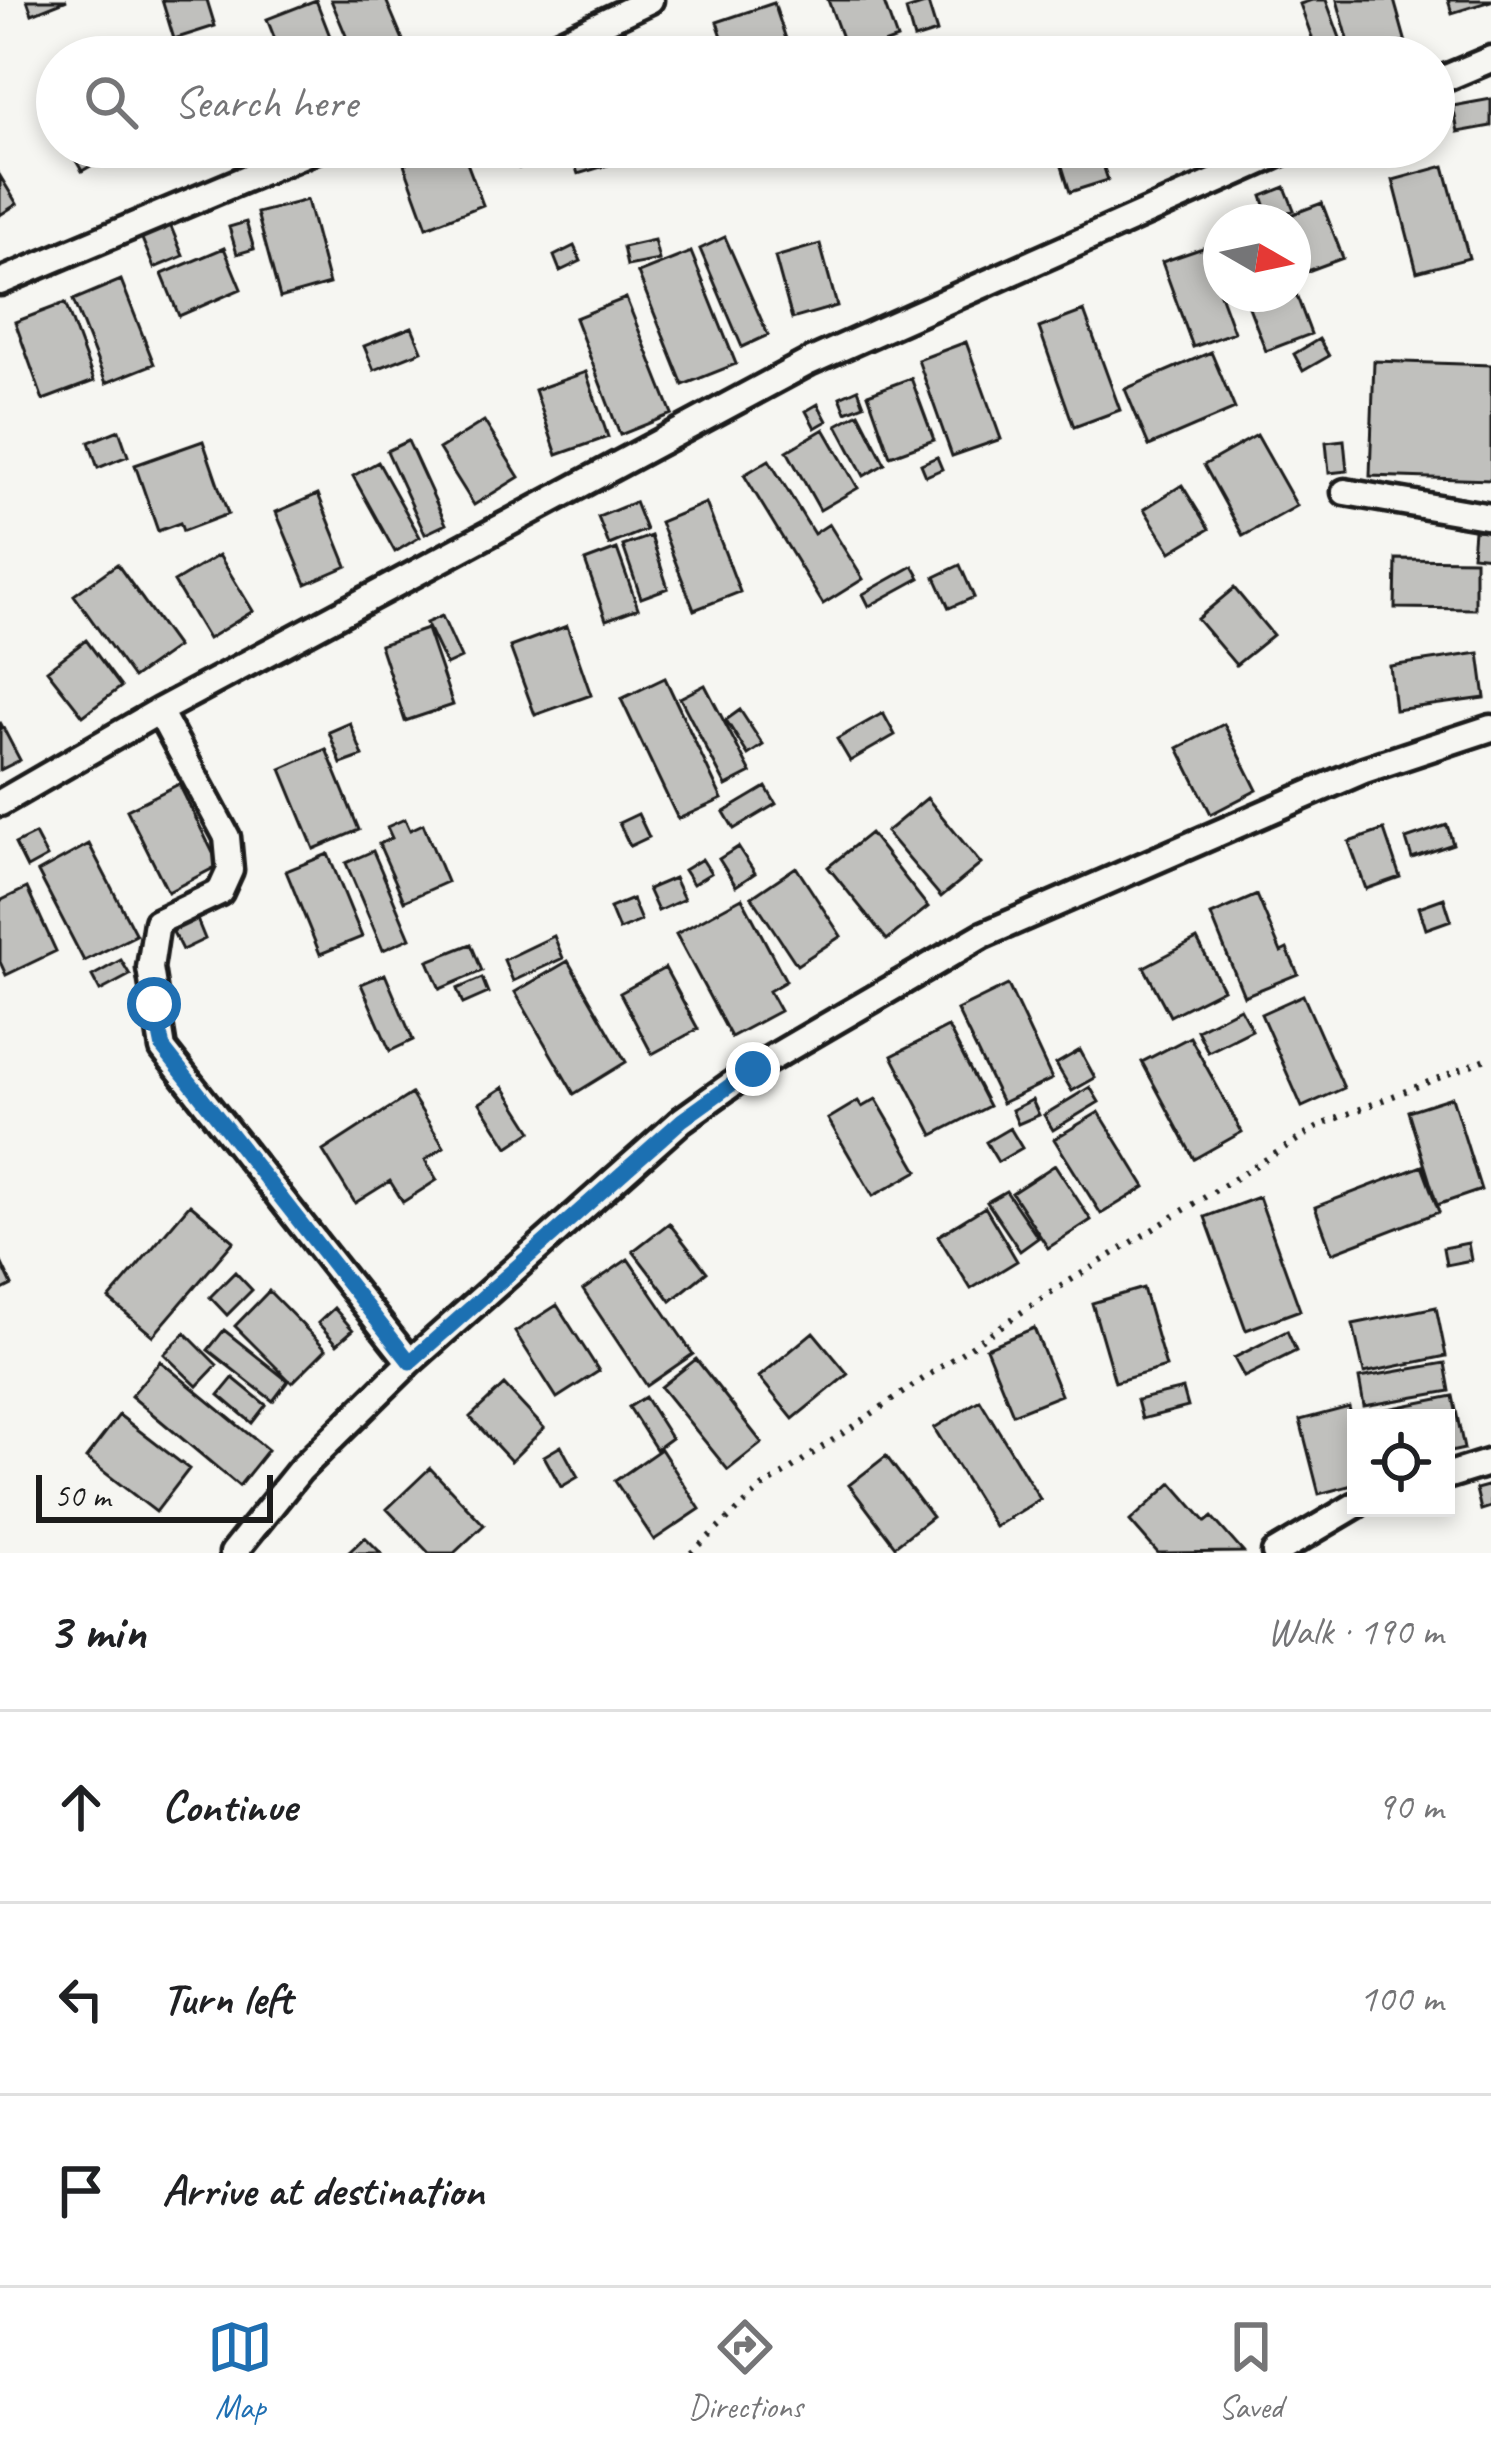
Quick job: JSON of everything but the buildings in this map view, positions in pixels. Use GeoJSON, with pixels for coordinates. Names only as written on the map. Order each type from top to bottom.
{"type":"FeatureCollection","features":[{"type":"Feature","properties":{"kind":"street"},"geometry":{"type":"LineString","coordinates":[[574,36],[650,0]]}},
{"type":"Feature","properties":{"kind":"street"},"geometry":{"type":"LineString","coordinates":[[1455,74],[1491,59]]}},
{"type":"Feature","properties":{"kind":"street"},"geometry":{"type":"LineString","coordinates":[[0,282],[271,168]]}},
{"type":"Feature","properties":{"kind":"street"},"geometry":{"type":"LineString","coordinates":[[0,802],[159,711],[809,362],[1247,168]]}},
{"type":"Feature","properties":{"kind":"street"},"geometry":{"type":"LineString","coordinates":[[1345,492],[1491,518]]}},
{"type":"Feature","properties":{"kind":"street"},"geometry":{"type":"LineString","coordinates":[[159,711],[227,837],[230,870],[220,892],[157,922],[150,968],[163,1048],[410,1362]]}},
{"type":"Feature","properties":{"kind":"street"},"geometry":{"type":"LineString","coordinates":[[233,1553],[300,1470],[410,1362],[682,1120],[753,1069],[983,935],[1364,770],[1491,728]]}},
{"type":"Feature","properties":{"kind":"street"},"geometry":{"type":"LineString","coordinates":[[1455,1473],[1491,1462]]}},
{"type":"Feature","properties":{"kind":"street"},"geometry":{"type":"LineString","coordinates":[[1275,1553],[1347,1510]]}},
{"type":"Feature","properties":{"kind":"path"},"geometry":{"type":"LineString","coordinates":[[691,1553],[762,1488],[1089,1268],[1323,1124],[1491,1057]]}},
{"type":"Feature","properties":{"kind":"route"},"geometry":{"type":"LineString","coordinates":[[154,1004],[163,1048],[410,1362],[682,1120],[753,1069]]}}]}
